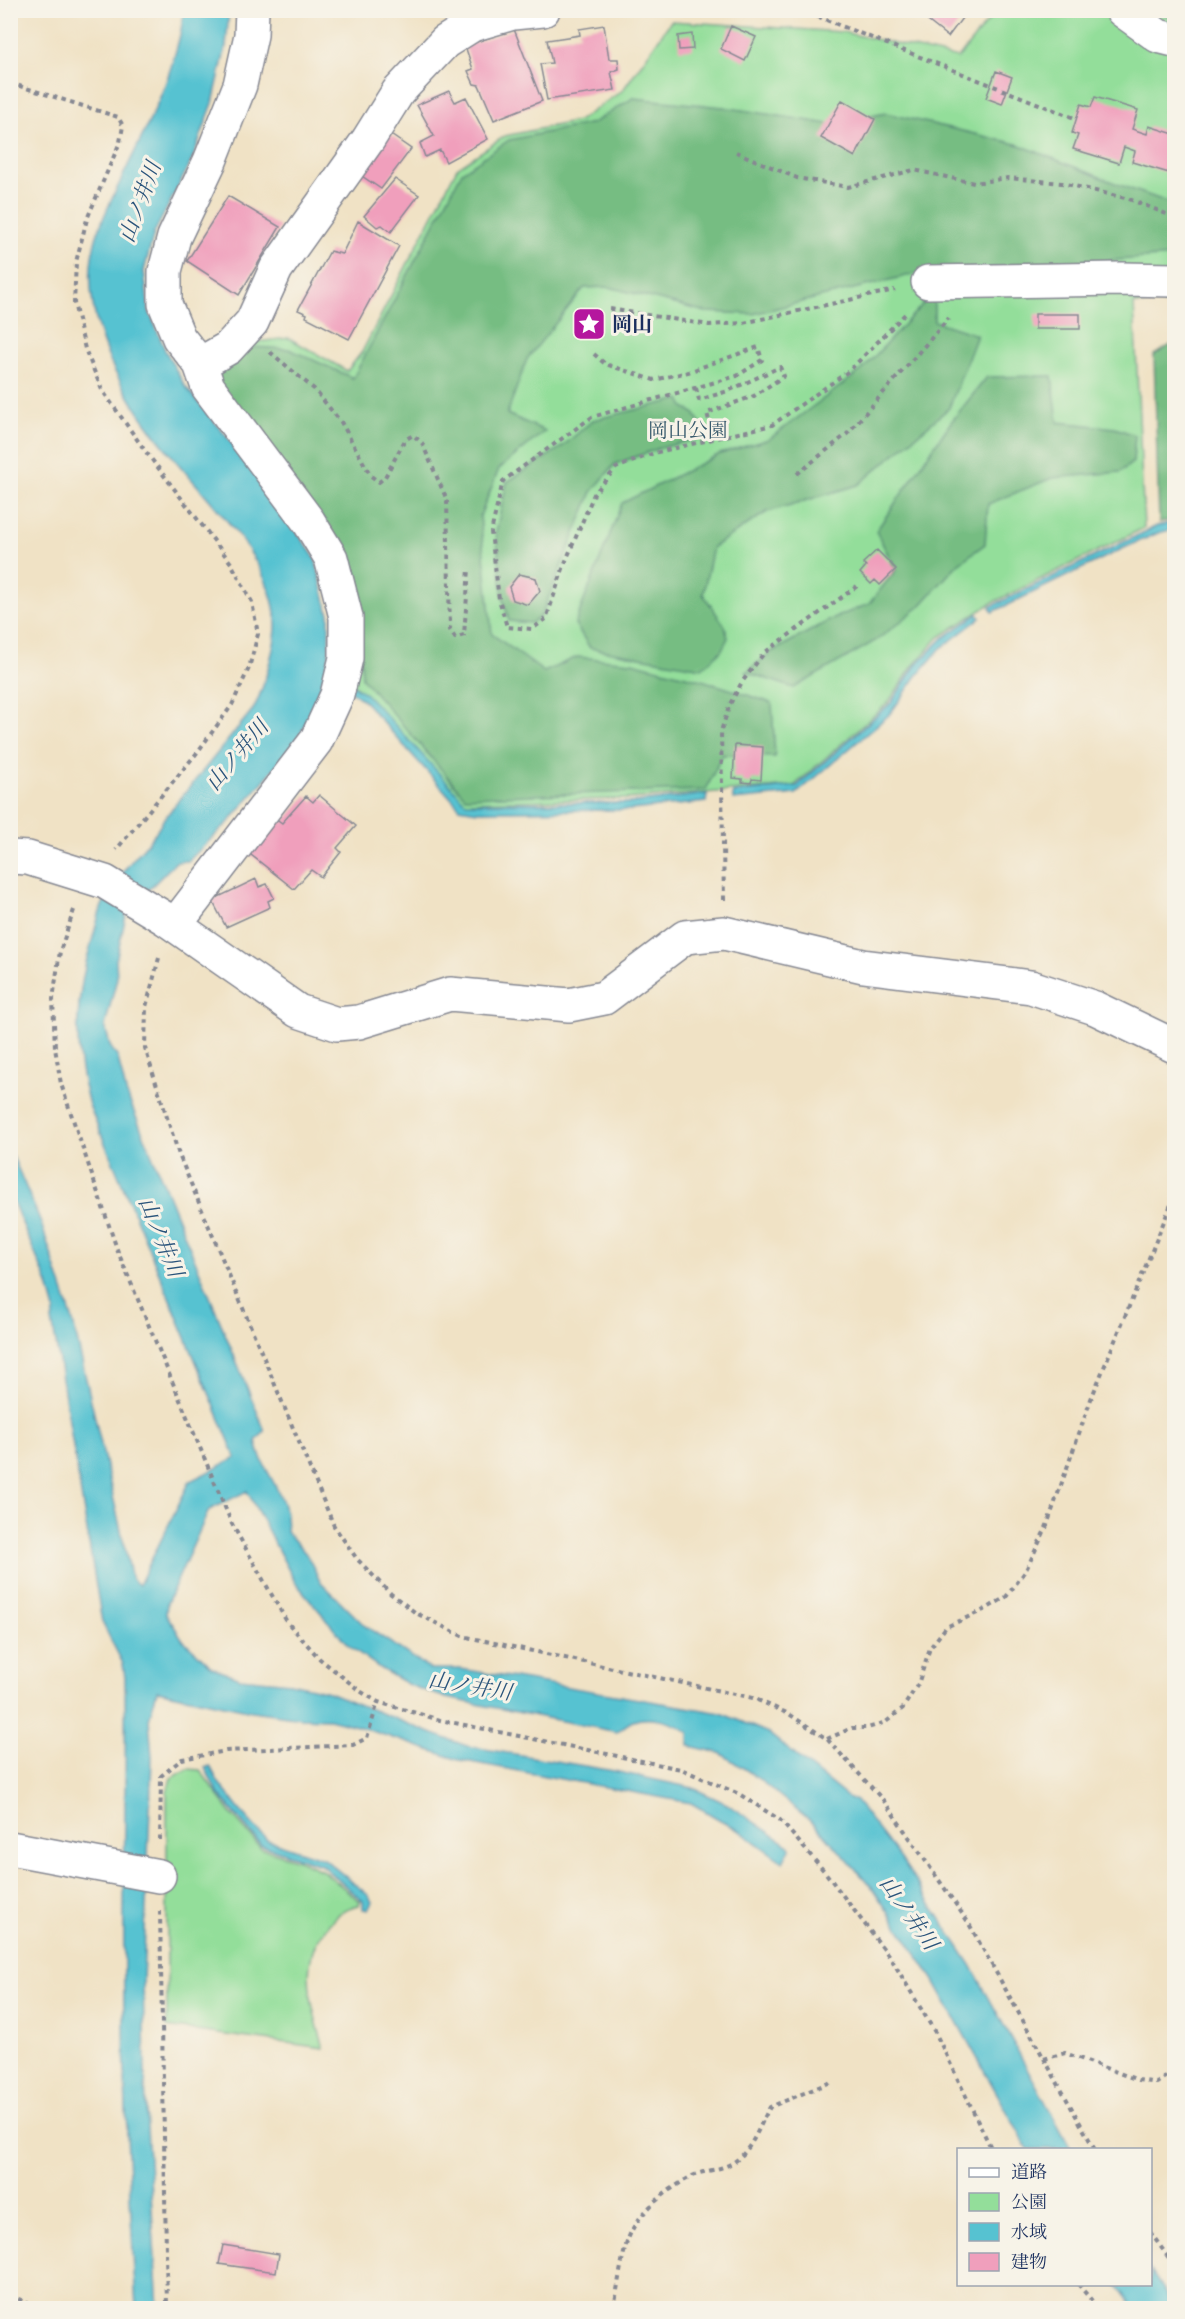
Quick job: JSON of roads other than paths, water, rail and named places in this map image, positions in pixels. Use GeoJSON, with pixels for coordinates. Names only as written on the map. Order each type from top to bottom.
{"type":"FeatureCollection","features":[{"type":"Feature","properties":{"kind":"street"},"geometry":{"type":"LineString","coordinates":[[171,922],[316,741],[337,694],[346,658],[346,617],[331,558],[309,522],[208,387],[200,364],[179,339],[165,303],[165,271],[174,237],[210,161],[240,85],[251,35],[252,10]]}},
{"type":"Feature","properties":{"kind":"street"},"geometry":{"type":"LineString","coordinates":[[200,364],[228,348],[252,322],[276,269],[368,140],[398,92],[445,42],[458,18],[543,10]]}},
{"type":"Feature","properties":{"kind":"street"},"geometry":{"type":"LineString","coordinates":[[1122,10],[1158,36],[1174,40]]}},
{"type":"Feature","properties":{"kind":"street"},"geometry":{"type":"LineString","coordinates":[[932,282],[1174,280]]}},
{"type":"Feature","properties":{"kind":"street"},"geometry":{"type":"LineString","coordinates":[[10,857],[28,858],[99,880],[171,922],[298,1011],[337,1024],[359,1022],[450,993],[569,1005],[604,998],[685,937],[724,933],[863,966],[1031,987],[1095,1008],[1174,1046]]}},
{"type":"Feature","properties":{"kind":"street"},"geometry":{"type":"LineString","coordinates":[[10,1848],[144,1873]]}},
{"type":"Feature","properties":{"kind":"water","name":"山ノ井川"},"geometry":{"type":"Polygon","coordinates":[[[183,11],[229,11],[226,46],[213,103],[192,160],[154,233],[144,271],[149,311],[165,350],[185,386],[255,471],[315,558],[329,614],[329,656],[317,699],[297,741],[230,821],[188,861],[176,862],[127,911],[116,960],[117,978],[105,1026],[110,1046],[118,1058],[126,1092],[265,1431],[256,1441],[259,1453],[284,1507],[286,1531],[307,1555],[321,1582],[365,1626],[430,1669],[461,1669],[721,1713],[768,1733],[846,1796],[856,1801],[901,1859],[971,1965],[1070,2148],[1027,2148],[933,1979],[871,1886],[815,1824],[751,1773],[720,1753],[689,1746],[689,1733],[670,1723],[655,1719],[640,1719],[631,1722],[617,1732],[446,1698],[409,1685],[381,1669],[348,1645],[295,1582],[247,1491],[209,1510],[167,1603],[166,1614],[183,1640],[212,1667],[240,1678],[290,1683],[326,1691],[467,1746],[614,1771],[693,1788],[727,1804],[791,1847],[783,1862],[741,1832],[691,1803],[459,1760],[329,1719],[301,1718],[252,1711],[157,1691],[149,1719],[152,1757],[143,1980],[146,2111],[158,2308],[136,2308],[124,2027],[125,1678],[123,1664],[102,1622],[52,1320],[55,1310],[48,1284],[11,1197],[10,1150],[40,1220],[72,1318],[132,1579],[139,1585],[190,1481],[236,1458],[89,1105],[78,1042],[79,1000],[87,958],[104,902],[124,870],[254,708],[267,673],[276,625],[273,602],[254,558],[224,516],[153,433],[132,403],[107,354],[93,302],[91,266],[98,233],[162,94],[182,24],[183,11]]]}},
{"type":"Feature","properties":{"kind":"water"},"geometry":{"type":"Polygon","coordinates":[[[1174,522],[1174,529],[1158,533],[1124,548],[993,612],[990,607],[1157,526],[1174,522]]]}},
{"type":"Feature","properties":{"kind":"water"},"geometry":{"type":"Polygon","coordinates":[[[978,614],[980,618],[940,649],[916,677],[890,714],[796,794],[733,800],[733,793],[797,786],[891,703],[916,665],[943,638],[978,614]]]}},
{"type":"Feature","properties":{"kind":"water"},"geometry":{"type":"Polygon","coordinates":[[[352,685],[366,694],[466,803],[630,803],[707,794],[706,802],[631,810],[477,811],[460,808],[363,700],[349,690],[352,685]]]}},
{"type":"Feature","properties":{"kind":"water"},"geometry":{"type":"Polygon","coordinates":[[[210,1766],[219,1783],[239,1809],[267,1840],[324,1859],[368,1895],[372,1902],[368,1910],[363,1909],[363,1901],[321,1865],[261,1845],[218,1793],[205,1768],[210,1766]]]}},
{"type":"Feature","properties":{"kind":"water"},"geometry":{"type":"Polygon","coordinates":[[[1152,2273],[1174,2307],[1174,2308],[1134,2308],[1118,2286],[1152,2286],[1152,2273]]]}},
{"type":"Feature","properties":{"kind":"place","name":"岡山"},"geometry":{"type":"Point","coordinates":[589,324]}},
{"type":"Feature","properties":{"kind":"park label","name":"岡山公園"},"geometry":{"type":"Point","coordinates":[688,430]}}]}
